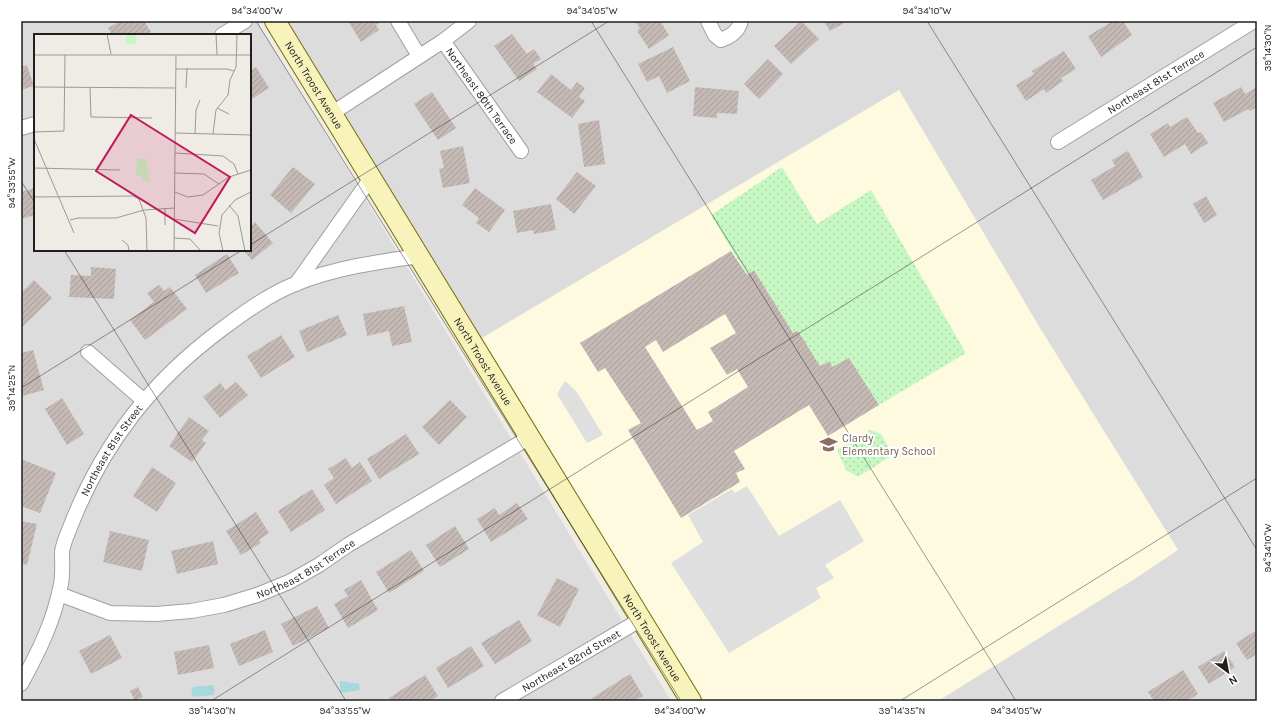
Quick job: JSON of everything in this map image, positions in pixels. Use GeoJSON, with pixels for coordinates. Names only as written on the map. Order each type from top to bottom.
{"type":"FeatureCollection","features":[{"type":"Feature","properties":{"kind":"street"},"geometry":{"type":"LineString","coordinates":[[224,34],[246,21]]}},
{"type":"Feature","properties":{"kind":"street","name":"North Troost Avenue"},"geometry":{"type":"LineString","coordinates":[[275,21],[640,620],[691,701]]}},
{"type":"Feature","properties":{"kind":"street"},"geometry":{"type":"LineString","coordinates":[[398,21],[419,56]]}},
{"type":"Feature","properties":{"kind":"street","name":"Northeast 80th Terrace"},"geometry":{"type":"LineString","coordinates":[[331,114],[443,41],[469,21]]}},
{"type":"Feature","properties":{"kind":"street"},"geometry":{"type":"LineString","coordinates":[[708,21],[715,35],[721,40],[731,36],[741,21]]}},
{"type":"Feature","properties":{"kind":"street","name":"Northeast 81st Terrace"},"geometry":{"type":"LineString","coordinates":[[1058,142],[1254,21]]}},
{"type":"Feature","properties":{"kind":"street","name":"Northeast 80th Terrace"},"geometry":{"type":"LineString","coordinates":[[443,41],[521,151]]}},
{"type":"Feature","properties":{"kind":"street"},"geometry":{"type":"LineString","coordinates":[[21,128],[34,124]]}},
{"type":"Feature","properties":{"kind":"street"},"geometry":{"type":"LineString","coordinates":[[296,284],[371,178]]}},
{"type":"Feature","properties":{"kind":"street","name":"Northeast 81st Street"},"geometry":{"type":"LineString","coordinates":[[21,684],[51,626],[59,594],[62,572],[62,550],[81,499],[94,473],[117,435],[143,400],[170,371],[198,346],[243,313],[275,293],[337,270],[419,256]]}},
{"type":"Feature","properties":{"kind":"street"},"geometry":{"type":"LineString","coordinates":[[88,352],[143,400]]}},
{"type":"Feature","properties":{"kind":"street","name":"Northeast 81st Terrace"},"geometry":{"type":"LineString","coordinates":[[59,594],[110,612],[156,614],[190,612],[224,605],[257,595],[289,582],[319,565],[348,545],[530,438]]}},
{"type":"Feature","properties":{"kind":"street","name":"Northeast 82nd Street"},"geometry":{"type":"LineString","coordinates":[[502,701],[640,620]]}},
{"type":"Feature","properties":{"kind":"shaded area"},"geometry":{"type":"Polygon","coordinates":[[[21,21],[257,21],[671,701],[21,701],[21,21]]]}},
{"type":"Feature","properties":{"kind":"shaded area"},"geometry":{"type":"Polygon","coordinates":[[[287,21],[1257,21],[1257,701],[707,701],[481,339],[287,21]]]}},
{"type":"Feature","properties":{"kind":"shaded area","name":"Clardy Elementary School"},"geometry":{"type":"Polygon","coordinates":[[[899,90],[1040,328],[1178,550],[1136,578],[938,701],[704,701],[482,338],[899,90]]]}},
{"type":"Feature","properties":{"kind":"shaded area"},"geometry":{"type":"Polygon","coordinates":[[[565,381],[577,392],[603,435],[587,443],[557,394],[565,381]]]}},
{"type":"Feature","properties":{"kind":"shaded area"},"geometry":{"type":"Polygon","coordinates":[[[747,486],[779,536],[840,500],[864,541],[825,565],[834,578],[816,588],[821,598],[729,653],[671,563],[703,542],[688,515],[732,489],[735,493],[747,486]]]}},
{"type":"Feature","properties":{"kind":"green space"},"geometry":{"type":"Polygon","coordinates":[[[782,167],[817,224],[871,190],[966,353],[879,405],[849,358],[832,367],[829,361],[820,366],[798,332],[793,333],[754,270],[747,275],[711,215],[782,167]]]}},
{"type":"Feature","properties":{"kind":"green space"},"geometry":{"type":"Polygon","coordinates":[[[870,430],[881,434],[893,455],[858,477],[846,470],[837,450],[870,430]]]}},
{"type":"Feature","properties":{"kind":"water"},"geometry":{"type":"Polygon","coordinates":[[[340,681],[359,684],[360,690],[340,693],[340,681]]]}},
{"type":"Feature","properties":{"kind":"water"},"geometry":{"type":"Polygon","coordinates":[[[213,685],[215,691],[213,695],[194,697],[191,694],[193,687],[213,685]]]}},
{"type":"Feature","properties":{"kind":"building"},"geometry":{"type":"Polygon","coordinates":[[[120,21],[144,21],[151,32],[147,34],[111,34],[108,28],[120,21]]]}},
{"type":"Feature","properties":{"kind":"building"},"geometry":{"type":"Polygon","coordinates":[[[348,21],[382,21],[376,25],[379,30],[361,42],[348,21]]]}},
{"type":"Feature","properties":{"kind":"building"},"geometry":{"type":"Polygon","coordinates":[[[635,21],[660,21],[669,35],[649,49],[637,31],[640,28],[635,21]]]}},
{"type":"Feature","properties":{"kind":"building"},"geometry":{"type":"Polygon","coordinates":[[[801,21],[819,39],[791,64],[774,46],[801,21]]]}},
{"type":"Feature","properties":{"kind":"building"},"geometry":{"type":"Polygon","coordinates":[[[824,21],[845,21],[846,22],[830,31],[824,21]]]}},
{"type":"Feature","properties":{"kind":"building"},"geometry":{"type":"Polygon","coordinates":[[[1113,21],[1123,21],[1132,35],[1101,57],[1088,36],[1113,21]]]}},
{"type":"Feature","properties":{"kind":"building"},"geometry":{"type":"Polygon","coordinates":[[[512,34],[527,54],[534,49],[541,59],[533,64],[537,69],[519,81],[494,46],[512,34]]]}},
{"type":"Feature","properties":{"kind":"building"},"geometry":{"type":"Polygon","coordinates":[[[673,47],[690,81],[667,93],[659,76],[647,82],[638,64],[673,47]]]}},
{"type":"Feature","properties":{"kind":"building"},"geometry":{"type":"Polygon","coordinates":[[[1064,51],[1076,69],[1061,78],[1063,81],[1046,93],[1044,89],[1026,101],[1016,85],[1034,74],[1032,71],[1064,51]]]}},
{"type":"Feature","properties":{"kind":"building"},"geometry":{"type":"Polygon","coordinates":[[[768,59],[783,74],[759,99],[744,84],[768,59]]]}},
{"type":"Feature","properties":{"kind":"building"},"geometry":{"type":"Polygon","coordinates":[[[27,65],[34,86],[21,90],[21,67],[27,65]]]}},
{"type":"Feature","properties":{"kind":"building"},"geometry":{"type":"Polygon","coordinates":[[[256,67],[269,88],[251,99],[251,70],[256,67]]]}},
{"type":"Feature","properties":{"kind":"building"},"geometry":{"type":"Polygon","coordinates":[[[551,74],[571,90],[577,82],[585,88],[579,97],[585,101],[572,118],[537,92],[551,74]]]}},
{"type":"Feature","properties":{"kind":"building"},"geometry":{"type":"Polygon","coordinates":[[[695,87],[739,91],[737,114],[717,113],[717,118],[693,116],[695,87]]]}},
{"type":"Feature","properties":{"kind":"building"},"geometry":{"type":"Polygon","coordinates":[[[1241,87],[1245,94],[1257,87],[1257,107],[1250,111],[1248,109],[1224,122],[1213,103],[1241,87]]]}},
{"type":"Feature","properties":{"kind":"building"},"geometry":{"type":"Polygon","coordinates":[[[432,92],[456,128],[438,140],[414,104],[432,92]]]}},
{"type":"Feature","properties":{"kind":"building"},"geometry":{"type":"Polygon","coordinates":[[[1187,117],[1198,133],[1201,132],[1208,143],[1191,154],[1185,144],[1164,157],[1150,134],[1168,123],[1170,127],[1187,117]]]}},
{"type":"Feature","properties":{"kind":"building"},"geometry":{"type":"Polygon","coordinates":[[[599,120],[605,164],[584,167],[578,124],[599,120]]]}},
{"type":"Feature","properties":{"kind":"building"},"geometry":{"type":"Polygon","coordinates":[[[463,146],[470,183],[443,188],[439,169],[444,168],[440,151],[463,146]]]}},
{"type":"Feature","properties":{"kind":"building"},"geometry":{"type":"Polygon","coordinates":[[[1128,151],[1143,177],[1103,200],[1091,180],[1115,166],[1112,160],[1128,151]]]}},
{"type":"Feature","properties":{"kind":"building"},"geometry":{"type":"Polygon","coordinates":[[[293,167],[315,184],[291,213],[270,195],[293,167]]]}},
{"type":"Feature","properties":{"kind":"building"},"geometry":{"type":"Polygon","coordinates":[[[577,172],[596,186],[574,214],[556,199],[577,172]]]}},
{"type":"Feature","properties":{"kind":"building"},"geometry":{"type":"Polygon","coordinates":[[[34,188],[34,215],[21,219],[21,192],[34,188]]]}},
{"type":"Feature","properties":{"kind":"building"},"geometry":{"type":"Polygon","coordinates":[[[475,188],[505,210],[489,232],[476,223],[479,218],[462,205],[475,188]]]}},
{"type":"Feature","properties":{"kind":"building"},"geometry":{"type":"Polygon","coordinates":[[[1206,196],[1217,215],[1204,223],[1193,204],[1206,196]]]}},
{"type":"Feature","properties":{"kind":"building"},"geometry":{"type":"Polygon","coordinates":[[[551,204],[556,230],[534,234],[533,230],[517,233],[513,211],[551,204]]]}},
{"type":"Feature","properties":{"kind":"building"},"geometry":{"type":"Polygon","coordinates":[[[255,222],[273,243],[252,260],[244,251],[251,251],[251,226],[255,222]]]}},
{"type":"Feature","properties":{"kind":"building","name":"Clardy Elementary School"},"geometry":{"type":"Polygon","coordinates":[[[731,251],[747,275],[754,270],[793,333],[798,331],[820,366],[830,361],[832,367],[849,358],[879,405],[828,436],[809,405],[734,451],[745,469],[736,473],[740,482],[681,518],[628,430],[641,423],[605,368],[598,372],[580,343],[731,251]],[[725,314],[663,352],[656,340],[645,347],[697,430],[713,421],[708,412],[748,387],[737,369],[727,375],[710,348],[736,333],[725,314]]]}},
{"type":"Feature","properties":{"kind":"building"},"geometry":{"type":"Polygon","coordinates":[[[227,254],[239,273],[206,293],[195,275],[227,254]]]}},
{"type":"Feature","properties":{"kind":"building"},"geometry":{"type":"Polygon","coordinates":[[[91,267],[116,269],[114,299],[69,297],[71,275],[91,276],[91,267]]]}},
{"type":"Feature","properties":{"kind":"building"},"geometry":{"type":"Polygon","coordinates":[[[34,280],[52,298],[21,328],[21,293],[34,280]]]}},
{"type":"Feature","properties":{"kind":"building"},"geometry":{"type":"Polygon","coordinates":[[[159,285],[164,291],[170,287],[187,309],[145,340],[130,320],[154,302],[147,293],[159,285]]]}},
{"type":"Feature","properties":{"kind":"building"},"geometry":{"type":"Polygon","coordinates":[[[404,306],[412,342],[392,346],[389,331],[367,336],[363,314],[404,306]]]}},
{"type":"Feature","properties":{"kind":"building"},"geometry":{"type":"Polygon","coordinates":[[[338,315],[347,335],[307,352],[299,331],[338,315]]]}},
{"type":"Feature","properties":{"kind":"building"},"geometry":{"type":"Polygon","coordinates":[[[281,335],[295,357],[261,378],[247,356],[281,335]]]}},
{"type":"Feature","properties":{"kind":"building"},"geometry":{"type":"Polygon","coordinates":[[[33,350],[44,390],[22,396],[21,353],[33,350]]]}},
{"type":"Feature","properties":{"kind":"building"},"geometry":{"type":"Polygon","coordinates":[[[236,382],[248,395],[220,418],[203,397],[220,383],[226,390],[236,382]]]}},
{"type":"Feature","properties":{"kind":"building"},"geometry":{"type":"Polygon","coordinates":[[[62,398],[84,434],[67,445],[45,409],[62,398]]]}},
{"type":"Feature","properties":{"kind":"building"},"geometry":{"type":"Polygon","coordinates":[[[450,400],[467,417],[439,445],[422,427],[450,400]]]}},
{"type":"Feature","properties":{"kind":"building"},"geometry":{"type":"Polygon","coordinates":[[[189,417],[209,431],[202,440],[206,443],[192,462],[169,446],[189,417]]]}},
{"type":"Feature","properties":{"kind":"building"},"geometry":{"type":"Polygon","coordinates":[[[406,434],[419,454],[379,479],[367,459],[406,434]]]}},
{"type":"Feature","properties":{"kind":"building"},"geometry":{"type":"Polygon","coordinates":[[[346,458],[352,468],[360,462],[372,481],[336,504],[324,485],[334,478],[328,469],[346,458]]]}},
{"type":"Feature","properties":{"kind":"building"},"geometry":{"type":"Polygon","coordinates":[[[21,459],[56,473],[40,513],[21,506],[21,493],[23,488],[21,487],[21,459]]]}},
{"type":"Feature","properties":{"kind":"building"},"geometry":{"type":"Polygon","coordinates":[[[152,467],[176,483],[157,512],[133,496],[152,467]]]}},
{"type":"Feature","properties":{"kind":"building"},"geometry":{"type":"Polygon","coordinates":[[[312,489],[325,510],[291,532],[278,511],[312,489]]]}},
{"type":"Feature","properties":{"kind":"building"},"geometry":{"type":"Polygon","coordinates":[[[517,503],[528,519],[491,542],[477,519],[495,508],[499,515],[517,503]]]}},
{"type":"Feature","properties":{"kind":"building"},"geometry":{"type":"Polygon","coordinates":[[[256,512],[269,533],[259,540],[261,543],[241,555],[226,531],[256,512]]]}},
{"type":"Feature","properties":{"kind":"building"},"geometry":{"type":"Polygon","coordinates":[[[21,521],[37,524],[27,565],[21,563],[21,521]]]}},
{"type":"Feature","properties":{"kind":"building"},"geometry":{"type":"Polygon","coordinates":[[[455,526],[469,549],[440,567],[426,545],[455,526]]]}},
{"type":"Feature","properties":{"kind":"building"},"geometry":{"type":"Polygon","coordinates":[[[110,531],[149,540],[142,571],[103,562],[110,531]]]}},
{"type":"Feature","properties":{"kind":"building"},"geometry":{"type":"Polygon","coordinates":[[[213,541],[218,564],[177,574],[171,551],[213,541]]]}},
{"type":"Feature","properties":{"kind":"building"},"geometry":{"type":"Polygon","coordinates":[[[411,550],[424,571],[389,593],[376,572],[411,550]]]}},
{"type":"Feature","properties":{"kind":"building"},"geometry":{"type":"Polygon","coordinates":[[[557,578],[579,589],[560,627],[537,615],[557,578]]]}},
{"type":"Feature","properties":{"kind":"building"},"geometry":{"type":"Polygon","coordinates":[[[361,580],[378,610],[348,628],[334,604],[348,596],[344,590],[361,580]]]}},
{"type":"Feature","properties":{"kind":"building"},"geometry":{"type":"Polygon","coordinates":[[[317,606],[329,628],[293,646],[281,624],[317,606]]]}},
{"type":"Feature","properties":{"kind":"building"},"geometry":{"type":"Polygon","coordinates":[[[519,620],[532,641],[495,664],[481,643],[519,620]]]}},
{"type":"Feature","properties":{"kind":"building"},"geometry":{"type":"Polygon","coordinates":[[[265,630],[273,652],[239,666],[230,644],[265,630]]]}},
{"type":"Feature","properties":{"kind":"building"},"geometry":{"type":"Polygon","coordinates":[[[1257,630],[1257,654],[1247,660],[1236,643],[1257,630]]]}},
{"type":"Feature","properties":{"kind":"building"},"geometry":{"type":"Polygon","coordinates":[[[110,635],[122,658],[91,674],[79,651],[110,635]]]}},
{"type":"Feature","properties":{"kind":"building"},"geometry":{"type":"Polygon","coordinates":[[[209,645],[214,668],[178,675],[174,652],[209,645]]]}},
{"type":"Feature","properties":{"kind":"building"},"geometry":{"type":"Polygon","coordinates":[[[471,646],[484,666],[448,688],[436,668],[471,646]]]}},
{"type":"Feature","properties":{"kind":"building"},"geometry":{"type":"Polygon","coordinates":[[[1224,651],[1235,667],[1209,684],[1198,667],[1224,651]]]}},
{"type":"Feature","properties":{"kind":"building"},"geometry":{"type":"Polygon","coordinates":[[[1183,670],[1198,694],[1187,701],[1154,701],[1148,692],[1183,670]]]}},
{"type":"Feature","properties":{"kind":"building"},"geometry":{"type":"Polygon","coordinates":[[[630,674],[643,696],[634,701],[594,701],[592,698],[630,674]]]}},
{"type":"Feature","properties":{"kind":"building"},"geometry":{"type":"Polygon","coordinates":[[[425,675],[438,696],[430,701],[391,701],[389,698],[425,675]]]}},
{"type":"Feature","properties":{"kind":"building"},"geometry":{"type":"Polygon","coordinates":[[[138,687],[143,697],[135,701],[130,691],[138,687]]]}},
{"type":"Feature","properties":{"kind":"place","name":"Clardy Elementary School"},"geometry":{"type":"Point","coordinates":[829,444]}}]}
